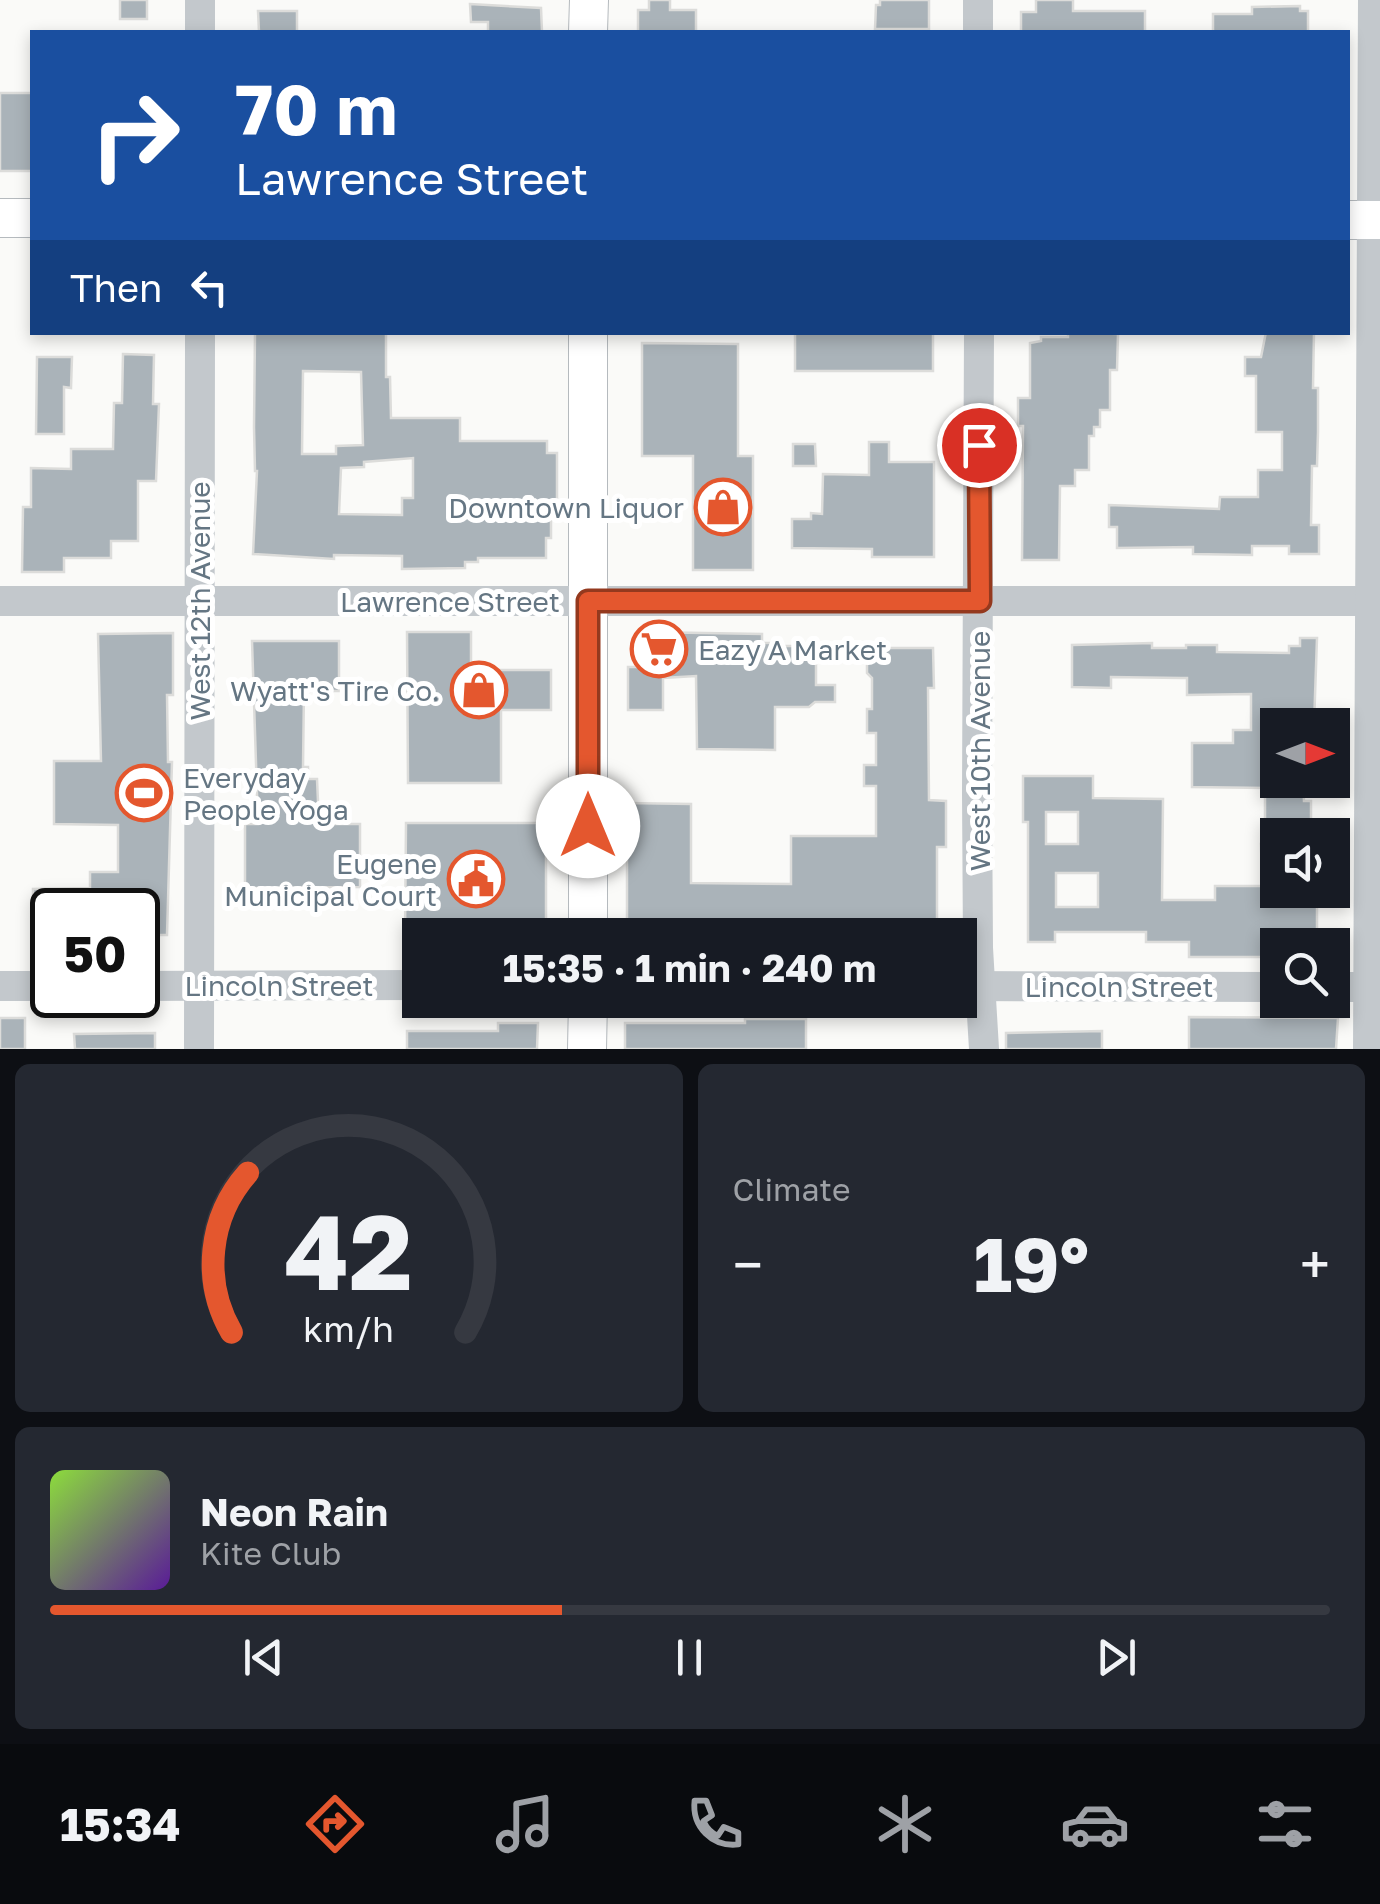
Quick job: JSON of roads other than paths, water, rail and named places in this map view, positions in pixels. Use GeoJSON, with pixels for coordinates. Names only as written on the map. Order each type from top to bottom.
{"type":"FeatureCollection","features":[{"type":"Feature","properties":{"kind":"main road"},"geometry":{"type":"LineString","coordinates":[[588,0],[588,30]]}},
{"type":"Feature","properties":{"kind":"main road"},"geometry":{"type":"LineString","coordinates":[[0,218],[30,218]]}},
{"type":"Feature","properties":{"kind":"main road"},"geometry":{"type":"LineString","coordinates":[[588,335],[588,918]]}},
{"type":"Feature","properties":{"kind":"main road"},"geometry":{"type":"LineString","coordinates":[[587,1049],[588,1018]]}},
{"type":"Feature","properties":{"kind":"street"},"geometry":{"type":"LineString","coordinates":[[200,0],[200,30]]}},
{"type":"Feature","properties":{"kind":"street"},"geometry":{"type":"LineString","coordinates":[[978,0],[978,30]]}},
{"type":"Feature","properties":{"kind":"street"},"geometry":{"type":"LineString","coordinates":[[1368,1049],[1374,987],[1375,601],[1366,220],[1373,0]]}},
{"type":"Feature","properties":{"kind":"street","name":"West 12th Avenue"},"geometry":{"type":"LineString","coordinates":[[198,1049],[200,335]]}},
{"type":"Feature","properties":{"kind":"street","name":"West 10th Avenue"},"geometry":{"type":"LineString","coordinates":[[973,918],[980,601],[979,335]]}},
{"type":"Feature","properties":{"kind":"street","name":"Lawrence Street"},"geometry":{"type":"LineString","coordinates":[[0,601],[1375,601]]}},
{"type":"Feature","properties":{"kind":"street","name":"Lincoln Street"},"geometry":{"type":"LineString","coordinates":[[160,986],[402,985]]}},
{"type":"Feature","properties":{"kind":"street"},"geometry":{"type":"LineString","coordinates":[[0,986],[30,986]]}},
{"type":"Feature","properties":{"kind":"street","name":"Lincoln Street"},"geometry":{"type":"LineString","coordinates":[[977,986],[1260,987]]}},
{"type":"Feature","properties":{"kind":"street","name":"West 10th Avenue"},"geometry":{"type":"LineString","coordinates":[[977,1015],[984,1049]]}},
{"type":"Feature","properties":{"kind":"place","name":"Downtown Liquor"},"geometry":{"type":"Point","coordinates":[723,507]}},
{"type":"Feature","properties":{"kind":"place","name":"Eazy A Market"},"geometry":{"type":"Point","coordinates":[659,649]}},
{"type":"Feature","properties":{"kind":"place","name":"Wyatt's Tire Co."},"geometry":{"type":"Point","coordinates":[479,690]}},
{"type":"Feature","properties":{"kind":"place","name":"Everyday People Yoga"},"geometry":{"type":"Point","coordinates":[144,793]}},
{"type":"Feature","properties":{"kind":"place","name":"Eugene Municipal Court"},"geometry":{"type":"Point","coordinates":[476,879]}}]}
